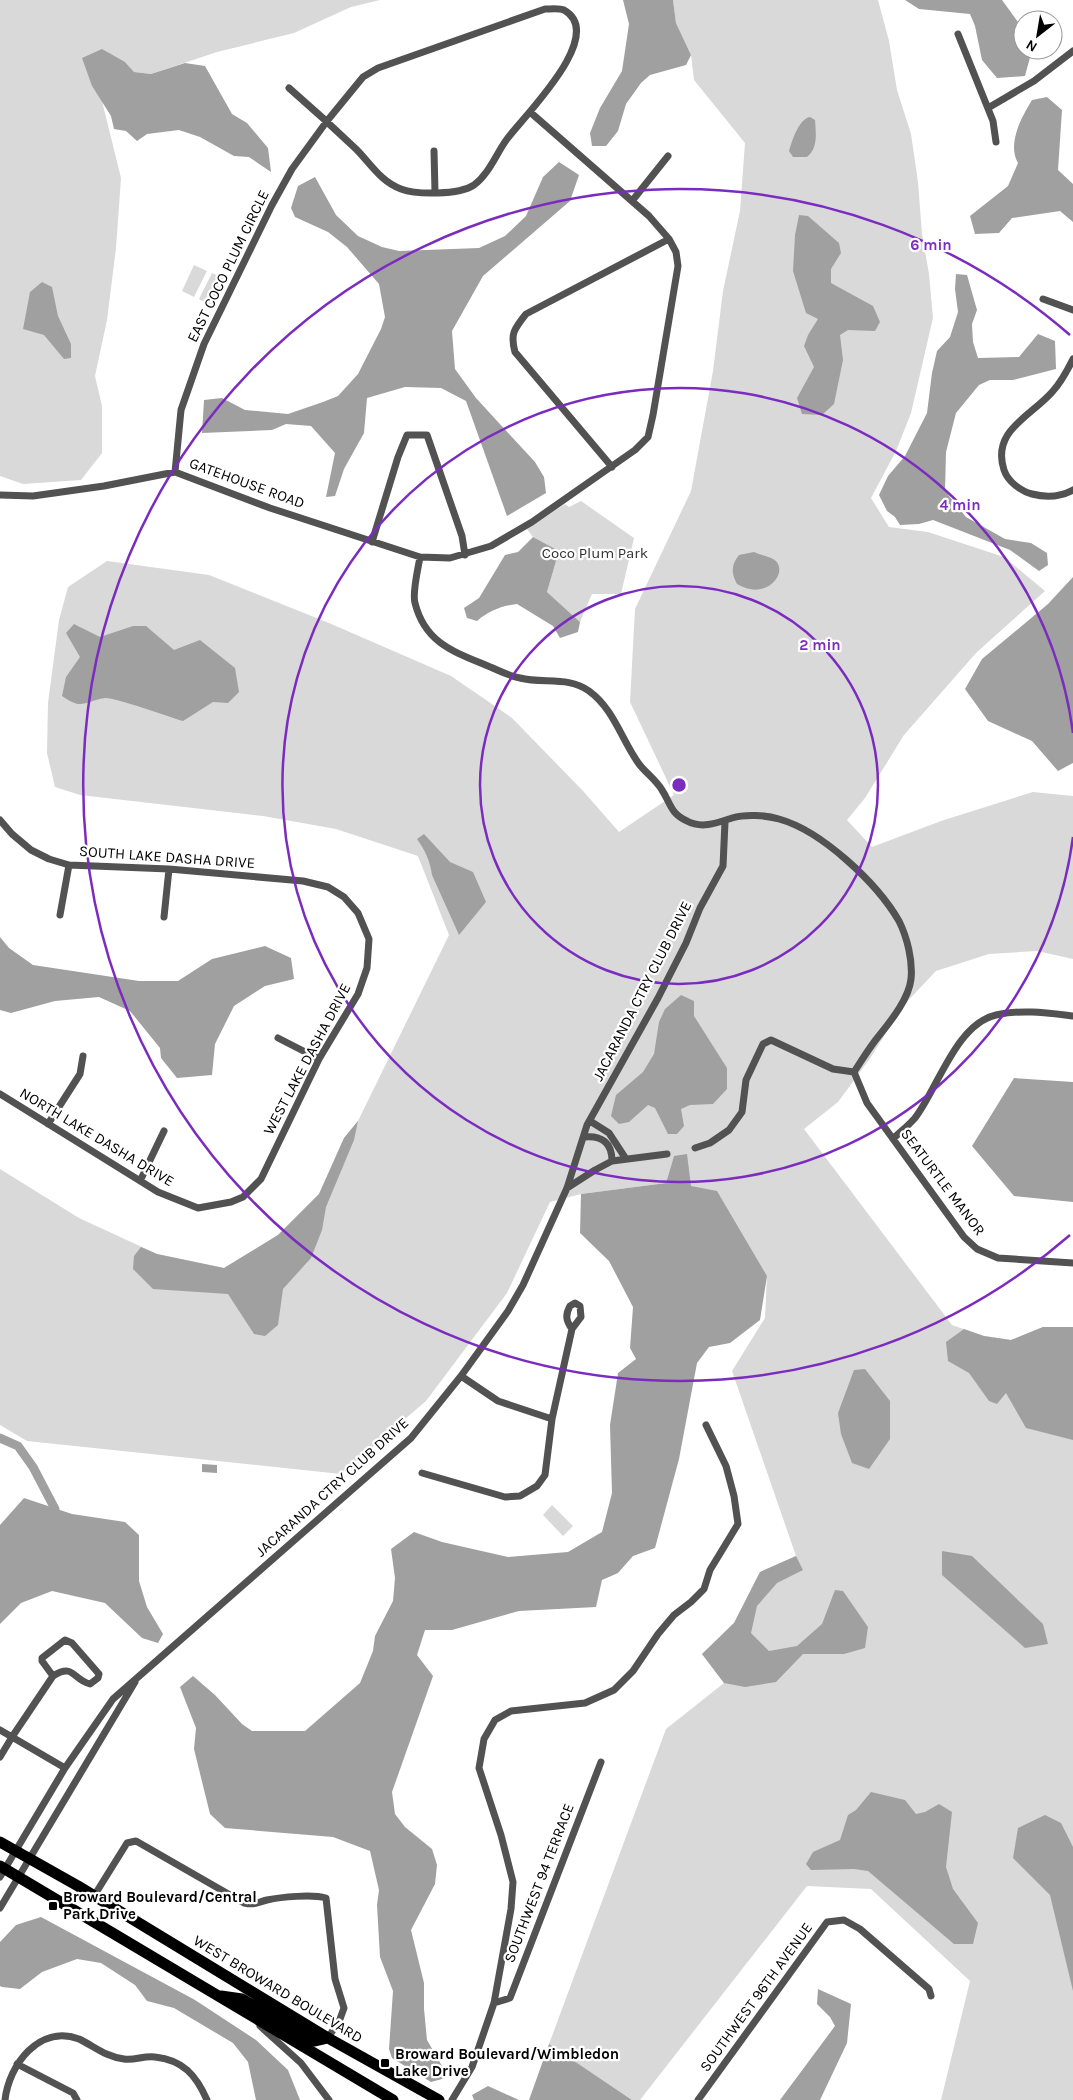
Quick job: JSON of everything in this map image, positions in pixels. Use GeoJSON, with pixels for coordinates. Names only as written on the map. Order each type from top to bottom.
{"type":"FeatureCollection","features":[{"type":"Feature","properties":{"kind":"main road","name":"WEST BROWARD BOULEVARD"},"geometry":{"type":"LineString","coordinates":[[0,1842],[29,1857],[328,2038],[438,2100]]}},
{"type":"Feature","properties":{"kind":"main road"},"geometry":{"type":"LineString","coordinates":[[1,1871],[18,1876],[393,2100]]}},
{"type":"Feature","properties":{"kind":"main road"},"geometry":{"type":"LineString","coordinates":[[217,1995],[242,1998],[315,2041],[328,2038]]}},
{"type":"Feature","properties":{"kind":"street","name":"EAST COCO PLUM CIRCLE"},"geometry":{"type":"LineString","coordinates":[[175,472],[181,410],[204,344],[272,205],[292,169],[362,77],[378,68],[546,8],[563,10],[573,18],[576,31],[570,55],[556,82],[530,112]]}},
{"type":"Feature","properties":{"kind":"street"},"geometry":{"type":"LineString","coordinates":[[958,34],[993,121],[996,142]]}},
{"type":"Feature","properties":{"kind":"street"},"geometry":{"type":"LineString","coordinates":[[988,108],[1034,81],[1073,51]]}},
{"type":"Feature","properties":{"kind":"street"},"geometry":{"type":"LineString","coordinates":[[289,88],[327,121],[383,179],[398,188],[412,192],[459,192],[474,185],[484,175],[507,138],[530,112],[649,216],[669,239],[526,314],[515,328],[512,340],[515,352],[612,467]]}},
{"type":"Feature","properties":{"kind":"street"},"geometry":{"type":"LineString","coordinates":[[434,151],[435,192]]}},
{"type":"Feature","properties":{"kind":"street"},"geometry":{"type":"LineString","coordinates":[[632,201],[668,156]]}},
{"type":"Feature","properties":{"kind":"street","name":"GATEHOUSE ROAD"},"geometry":{"type":"LineString","coordinates":[[0,495],[32,496],[104,486],[175,472],[270,508],[420,557],[450,558],[491,546],[532,522],[612,467],[635,450],[648,437],[678,266],[676,252],[669,239]]}},
{"type":"Feature","properties":{"kind":"street"},"geometry":{"type":"LineString","coordinates":[[1043,299],[1073,310]]}},
{"type":"Feature","properties":{"kind":"street"},"geometry":{"type":"LineString","coordinates":[[1073,359],[1066,375],[1053,392],[1018,421],[1007,434],[1001,449],[1006,476],[1027,493],[1045,498],[1065,494],[1073,490]]}},
{"type":"Feature","properties":{"kind":"street"},"geometry":{"type":"LineString","coordinates":[[372,542],[398,457],[407,435],[427,435],[462,536],[465,555]]}},
{"type":"Feature","properties":{"kind":"street"},"geometry":{"type":"LineString","coordinates":[[420,557],[414,601],[424,628],[447,649],[519,678],[569,681],[589,691],[604,706],[622,732],[639,763],[661,788],[673,813],[690,823],[715,825],[733,818],[756,816],[778,818],[822,839],[851,864],[877,892],[899,922],[910,954],[911,980],[896,1016],[878,1037],[854,1072],[833,1069],[771,1040],[763,1044],[746,1080],[742,1112],[729,1130],[710,1143],[695,1148]]}},
{"type":"Feature","properties":{"kind":"street","name":"SOUTH LAKE DASHA DRIVE"},"geometry":{"type":"LineString","coordinates":[[0,820],[31,850],[50,859],[69,864],[169,869],[302,880],[328,887],[344,897]]}},
{"type":"Feature","properties":{"kind":"street","name":"JACARANDA CTRY CLUB DRIVE"},"geometry":{"type":"LineString","coordinates":[[1,1871],[65,1768],[113,1699],[411,1438],[461,1376],[508,1311],[523,1285],[567,1188],[590,1121],[658,998],[686,943],[700,908],[723,866],[725,822]]}},
{"type":"Feature","properties":{"kind":"street"},"geometry":{"type":"LineString","coordinates":[[60,915],[69,864]]}},
{"type":"Feature","properties":{"kind":"street"},"geometry":{"type":"LineString","coordinates":[[164,917],[169,869]]}},
{"type":"Feature","properties":{"kind":"street","name":"WEST LAKE DASHA DRIVE"},"geometry":{"type":"LineString","coordinates":[[261,1179],[319,1059],[358,994],[367,968],[369,938],[358,913],[344,897]]}},
{"type":"Feature","properties":{"kind":"street"},"geometry":{"type":"LineString","coordinates":[[893,1140],[915,1118],[963,1038],[975,1026],[995,1015],[1025,1011],[1073,1016]]}},
{"type":"Feature","properties":{"kind":"street"},"geometry":{"type":"LineString","coordinates":[[278,1038],[319,1059]]}},
{"type":"Feature","properties":{"kind":"street"},"geometry":{"type":"LineString","coordinates":[[48,1124],[80,1074],[83,1056]]}},
{"type":"Feature","properties":{"kind":"street","name":"SEATURTLE MANOR"},"geometry":{"type":"LineString","coordinates":[[854,1072],[867,1103],[964,1236],[977,1249],[998,1258],[1073,1263]]}},
{"type":"Feature","properties":{"kind":"street","name":"NORTH LAKE DASHA DRIVE"},"geometry":{"type":"LineString","coordinates":[[0,1094],[140,1179],[158,1192],[198,1208],[230,1202],[243,1196],[261,1179]]}},
{"type":"Feature","properties":{"kind":"street"},"geometry":{"type":"LineString","coordinates":[[590,1121],[609,1133],[626,1159]]}},
{"type":"Feature","properties":{"kind":"street"},"geometry":{"type":"LineString","coordinates":[[140,1179],[164,1131]]}},
{"type":"Feature","properties":{"kind":"street"},"geometry":{"type":"LineString","coordinates":[[584,1137],[604,1138],[612,1152],[612,1161]]}},
{"type":"Feature","properties":{"kind":"street"},"geometry":{"type":"LineString","coordinates":[[567,1188],[612,1161],[667,1154]]}},
{"type":"Feature","properties":{"kind":"street"},"geometry":{"type":"LineString","coordinates":[[422,1473],[505,1497],[520,1496],[537,1486],[545,1475],[552,1420],[572,1329]]}},
{"type":"Feature","properties":{"kind":"street"},"geometry":{"type":"LineString","coordinates":[[461,1376],[498,1401],[552,1420]]}},
{"type":"Feature","properties":{"kind":"street"},"geometry":{"type":"LineString","coordinates":[[452,2100],[472,2067],[494,2003],[511,1909],[513,1882],[479,1768],[484,1739],[495,1720],[511,1711],[585,1703],[614,1690],[633,1671],[658,1634],[674,1616],[704,1589],[710,1570],[738,1524],[734,1496],[726,1466],[706,1425]]}},
{"type":"Feature","properties":{"kind":"street"},"geometry":{"type":"LineString","coordinates":[[0,1757],[53,1676],[66,1670],[90,1684],[100,1674],[72,1643],[65,1640],[42,1658],[42,1661],[53,1676]]}},
{"type":"Feature","properties":{"kind":"street","name":"JACARANDA CTRY CLUB DRIVE"},"geometry":{"type":"LineString","coordinates":[[0,1908],[141,1674]]}},
{"type":"Feature","properties":{"kind":"street"},"geometry":{"type":"LineString","coordinates":[[0,1730],[65,1768]]}},
{"type":"Feature","properties":{"kind":"street","name":"SOUTHWEST 94 TERRACE"},"geometry":{"type":"LineString","coordinates":[[494,2003],[510,1998],[601,1762]]}},
{"type":"Feature","properties":{"kind":"street"},"geometry":{"type":"LineString","coordinates":[[94,1896],[126,1843],[136,1841],[244,1903],[255,1905],[267,1900],[317,1895],[326,1898],[335,1979],[344,2008],[340,2019],[328,2038]]}},
{"type":"Feature","properties":{"kind":"street","name":"SOUTHWEST 96TH AVENUE"},"geometry":{"type":"LineString","coordinates":[[698,2100],[827,1922],[844,1920],[860,1929],[929,1990],[931,1996]]}},
{"type":"Feature","properties":{"kind":"street"},"geometry":{"type":"LineString","coordinates":[[245,2012],[301,2063],[330,2100]]}},
{"type":"Feature","properties":{"kind":"street"},"geometry":{"type":"LineString","coordinates":[[4,2100],[7,2084],[17,2064],[25,2054],[41,2041],[58,2034],[80,2040],[101,2053],[124,2060],[154,2056],[183,2065],[199,2082],[207,2100]]}},
{"type":"Feature","properties":{"kind":"street"},"geometry":{"type":"LineString","coordinates":[[17,2064],[73,2093],[77,2100]]}},
{"type":"Feature","properties":{"kind":"green space"},"geometry":{"type":"Polygon","coordinates":[[[0,0],[380,0],[351,7],[294,33],[217,52],[151,74],[134,72],[125,62],[92,86],[102,101],[121,178],[116,248],[107,320],[95,376],[102,406],[102,453],[81,480],[23,484],[0,476],[0,0]]]}},
{"type":"Feature","properties":{"kind":"green space"},"geometry":{"type":"Polygon","coordinates":[[[673,0],[878,0],[889,41],[897,90],[911,134],[933,318],[911,413],[896,451],[871,498],[889,527],[928,532],[1004,557],[1045,591],[976,653],[904,735],[865,798],[847,820],[872,847],[941,821],[1033,792],[1073,796],[1073,959],[1037,951],[989,954],[936,971],[902,1007],[871,1057],[838,1102],[804,1129],[952,1325],[984,1336],[1011,1340],[1043,1327],[1073,1327],[1073,2100],[941,2100],[970,1981],[871,1889],[807,1886],[640,2100],[632,2100],[549,2044],[666,1729],[724,1683],[702,1654],[734,1623],[760,1572],[796,1556],[732,1371],[765,1318],[767,1276],[691,1186],[674,1156],[666,1183],[581,1194],[550,1202],[507,1293],[426,1401],[341,1474],[27,1441],[0,1425],[0,1169],[79,1218],[157,1254],[224,1268],[278,1235],[319,1194],[344,1138],[358,1121],[449,935],[418,856],[336,829],[263,816],[80,795],[55,787],[47,753],[48,703],[59,620],[68,587],[107,561],[209,575],[329,623],[451,676],[512,718],[584,792],[619,832],[674,795],[630,702],[635,609],[691,491],[713,371],[723,291],[740,211],[745,143],[694,80],[691,55],[676,23],[673,0]]]}},
{"type":"Feature","properties":{"kind":"green space"},"geometry":{"type":"Polygon","coordinates":[[[194,265],[207,271],[194,297],[182,291],[194,265]]]}},
{"type":"Feature","properties":{"kind":"green space"},"geometry":{"type":"Polygon","coordinates":[[[212,273],[224,279],[211,305],[199,299],[212,273]]]}},
{"type":"Feature","properties":{"kind":"green space","name":"Coco Plum Park"},"geometry":{"type":"Polygon","coordinates":[[[581,501],[634,538],[621,594],[592,594],[580,622],[547,592],[559,551],[533,537],[527,529],[565,504],[569,507],[581,501]]]}},
{"type":"Feature","properties":{"kind":"green space"},"geometry":{"type":"Polygon","coordinates":[[[552,1505],[573,1526],[563,1536],[543,1515],[552,1505]]]}},
{"type":"Feature","properties":{"kind":"shaded area"},"geometry":{"type":"Polygon","coordinates":[[[623,0],[673,0],[676,23],[691,55],[686,65],[650,75],[641,83],[626,104],[618,131],[606,146],[592,146],[590,133],[600,108],[622,71],[629,24],[623,0]]]}},
{"type":"Feature","properties":{"kind":"shaded area"},"geometry":{"type":"Polygon","coordinates":[[[905,0],[1002,0],[1013,15],[1013,60],[1029,60],[1025,76],[997,78],[982,60],[975,26],[970,14],[919,9],[905,0]]]}},
{"type":"Feature","properties":{"kind":"shaded area"},"geometry":{"type":"Polygon","coordinates":[[[102,49],[125,62],[134,72],[151,74],[185,63],[205,66],[232,114],[247,123],[268,148],[271,172],[249,157],[234,156],[200,137],[179,130],[147,134],[137,141],[126,131],[114,129],[111,116],[92,86],[82,58],[102,49]]]}},
{"type":"Feature","properties":{"kind":"shaded area"},"geometry":{"type":"Polygon","coordinates":[[[1047,97],[1062,110],[1058,170],[1073,184],[1073,222],[1060,211],[1012,218],[999,233],[975,234],[970,216],[1008,186],[1018,163],[1014,148],[1020,123],[1032,100],[1047,97]]]}},
{"type":"Feature","properties":{"kind":"shaded area"},"geometry":{"type":"Polygon","coordinates":[[[810,117],[815,120],[815,145],[807,157],[793,157],[789,151],[794,136],[802,122],[810,117]]]}},
{"type":"Feature","properties":{"kind":"shaded area"},"geometry":{"type":"Polygon","coordinates":[[[559,162],[579,175],[570,201],[483,276],[452,331],[455,369],[476,398],[535,462],[544,477],[546,493],[507,516],[466,401],[441,388],[405,387],[367,398],[364,433],[344,469],[335,496],[326,497],[335,453],[311,426],[286,424],[272,430],[202,433],[204,400],[222,398],[245,410],[288,414],[338,396],[358,374],[381,329],[385,317],[379,284],[347,247],[328,232],[295,217],[291,208],[298,186],[315,177],[336,215],[358,236],[382,247],[399,251],[479,248],[505,236],[526,216],[543,177],[559,162]]]}},
{"type":"Feature","properties":{"kind":"shaded area"},"geometry":{"type":"Polygon","coordinates":[[[799,215],[808,216],[839,243],[841,253],[831,269],[831,283],[873,306],[880,322],[875,331],[848,330],[840,335],[843,360],[834,404],[822,415],[802,414],[797,398],[814,367],[804,346],[808,335],[818,319],[806,313],[793,271],[795,235],[799,215]]]}},
{"type":"Feature","properties":{"kind":"shaded area"},"geometry":{"type":"Polygon","coordinates":[[[956,274],[967,275],[977,310],[972,324],[973,342],[978,358],[1019,357],[1038,334],[1055,341],[1056,369],[1013,380],[990,380],[979,385],[956,413],[946,452],[945,491],[966,517],[1005,539],[1031,543],[1047,553],[1048,565],[1039,571],[1010,550],[933,520],[919,524],[900,525],[895,517],[887,511],[879,495],[888,476],[905,456],[927,413],[937,351],[950,337],[958,312],[955,289],[956,274]]]}},
{"type":"Feature","properties":{"kind":"shaded area"},"geometry":{"type":"Polygon","coordinates":[[[42,282],[52,287],[58,316],[71,344],[71,358],[64,359],[44,335],[23,329],[30,292],[42,282]]]}},
{"type":"Feature","properties":{"kind":"shaded area"},"geometry":{"type":"Polygon","coordinates":[[[533,537],[559,551],[547,592],[580,622],[578,632],[560,638],[553,626],[517,604],[486,614],[477,621],[467,618],[464,608],[479,598],[505,555],[518,552],[533,537]]]}},
{"type":"Feature","properties":{"kind":"shaded area"},"geometry":{"type":"Polygon","coordinates":[[[754,552],[773,559],[778,564],[779,570],[778,576],[773,582],[767,587],[758,590],[748,589],[737,584],[733,573],[734,562],[739,555],[754,552]]]}},
{"type":"Feature","properties":{"kind":"shaded area"},"geometry":{"type":"Polygon","coordinates":[[[1073,577],[1073,763],[1058,771],[1032,741],[988,721],[965,689],[982,659],[1048,604],[1073,577]]]}},
{"type":"Feature","properties":{"kind":"shaded area"},"geometry":{"type":"Polygon","coordinates":[[[74,624],[100,637],[133,626],[146,626],[174,650],[200,640],[235,668],[239,692],[228,703],[213,702],[183,721],[105,698],[84,704],[69,701],[62,696],[66,677],[80,657],[66,633],[74,624]]]}},
{"type":"Feature","properties":{"kind":"shaded area"},"geometry":{"type":"Polygon","coordinates":[[[424,834],[450,862],[473,872],[486,902],[459,935],[432,875],[427,856],[417,839],[424,834]]]}},
{"type":"Feature","properties":{"kind":"shaded area"},"geometry":{"type":"Polygon","coordinates":[[[0,937],[9,948],[33,965],[139,981],[178,981],[212,959],[265,946],[291,958],[294,979],[265,986],[234,1006],[215,1044],[212,1075],[177,1078],[161,1058],[160,1048],[130,1011],[99,997],[55,1001],[11,1013],[0,1010],[0,937]]]}},
{"type":"Feature","properties":{"kind":"shaded area"},"geometry":{"type":"Polygon","coordinates":[[[681,995],[694,1001],[694,1016],[727,1068],[727,1089],[713,1104],[690,1105],[681,1109],[684,1126],[677,1134],[668,1134],[655,1108],[648,1105],[629,1122],[619,1124],[611,1116],[616,1095],[643,1072],[654,1054],[659,1022],[665,1009],[681,995]]]}},
{"type":"Feature","properties":{"kind":"shaded area"},"geometry":{"type":"Polygon","coordinates":[[[1014,1078],[1073,1082],[1073,1202],[1014,1196],[972,1146],[1014,1078]]]}},
{"type":"Feature","properties":{"kind":"shaded area"},"geometry":{"type":"Polygon","coordinates":[[[358,1121],[354,1140],[326,1207],[322,1230],[311,1258],[283,1289],[278,1325],[265,1336],[254,1334],[228,1294],[153,1289],[133,1269],[134,1256],[141,1247],[157,1254],[224,1268],[278,1235],[319,1194],[344,1138],[358,1121]]]}},
{"type":"Feature","properties":{"kind":"shaded area"},"geometry":{"type":"Polygon","coordinates":[[[687,1154],[691,1186],[717,1191],[767,1276],[760,1320],[730,1343],[709,1347],[697,1363],[679,1459],[655,1548],[633,1556],[618,1573],[602,1580],[596,1607],[519,1611],[452,1630],[425,1630],[417,1655],[433,1676],[392,1792],[395,1814],[405,1827],[432,1849],[437,1865],[435,1884],[411,1930],[424,1983],[427,2040],[446,2073],[442,2079],[431,2082],[392,2058],[389,2049],[393,1991],[380,1957],[377,1905],[379,1890],[370,1851],[333,1837],[225,1828],[210,1814],[194,1749],[196,1728],[180,1687],[193,1676],[215,1695],[242,1724],[252,1731],[305,1731],[360,1683],[373,1651],[375,1636],[393,1601],[395,1578],[391,1549],[414,1532],[442,1542],[508,1557],[568,1552],[602,1532],[612,1493],[610,1425],[618,1373],[636,1359],[630,1348],[633,1307],[609,1261],[580,1233],[581,1194],[666,1183],[674,1156],[687,1154]]]}},
{"type":"Feature","properties":{"kind":"shaded area"},"geometry":{"type":"Polygon","coordinates":[[[1043,1327],[1073,1327],[1073,1440],[1026,1428],[1006,1393],[997,1404],[989,1401],[969,1373],[948,1361],[946,1342],[964,1329],[984,1336],[1011,1340],[1043,1327]]]}},
{"type":"Feature","properties":{"kind":"shaded area"},"geometry":{"type":"Polygon","coordinates":[[[865,1369],[890,1401],[890,1439],[869,1469],[852,1463],[841,1434],[838,1413],[854,1370],[865,1369]]]}},
{"type":"Feature","properties":{"kind":"shaded area"},"geometry":{"type":"Polygon","coordinates":[[[202,1464],[217,1465],[217,1473],[202,1472],[202,1464]]]}},
{"type":"Feature","properties":{"kind":"shaded area"},"geometry":{"type":"Polygon","coordinates":[[[24,1498],[72,1514],[125,1522],[139,1535],[139,1581],[147,1607],[163,1634],[158,1643],[142,1638],[105,1603],[52,1591],[21,1603],[0,1624],[0,1525],[24,1498]]]}},
{"type":"Feature","properties":{"kind":"shaded area"},"geometry":{"type":"Polygon","coordinates":[[[942,1551],[972,1556],[1043,1624],[1048,1644],[1025,1648],[942,1575],[942,1551]]]}},
{"type":"Feature","properties":{"kind":"shaded area"},"geometry":{"type":"Polygon","coordinates":[[[796,1556],[803,1570],[777,1583],[757,1606],[751,1633],[769,1651],[797,1646],[822,1624],[835,1590],[843,1591],[868,1627],[865,1648],[844,1654],[803,1654],[776,1682],[745,1687],[724,1683],[702,1654],[734,1623],[760,1572],[796,1556]]]}},
{"type":"Feature","properties":{"kind":"shaded area"},"geometry":{"type":"Polygon","coordinates":[[[871,1792],[905,1800],[916,1814],[925,1812],[939,1804],[952,1812],[946,1867],[953,1889],[978,1923],[973,1944],[954,1944],[868,1871],[854,1869],[811,1870],[806,1864],[813,1852],[840,1840],[848,1815],[856,1810],[871,1792]]]}},
{"type":"Feature","properties":{"kind":"shaded area"},"geometry":{"type":"Polygon","coordinates":[[[1045,1815],[1061,1823],[1073,1847],[1073,1991],[1050,1895],[1013,1858],[1018,1828],[1045,1815]]]}},
{"type":"Feature","properties":{"kind":"shaded area"},"geometry":{"type":"Polygon","coordinates":[[[41,1917],[195,2000],[256,2040],[288,2070],[300,2100],[256,2100],[248,2062],[233,2043],[174,2008],[147,2001],[135,1985],[101,1963],[77,1959],[42,1972],[20,1989],[0,1986],[0,1942],[16,1925],[41,1917]]]}},
{"type":"Feature","properties":{"kind":"shaded area"},"geometry":{"type":"Polygon","coordinates":[[[818,1989],[851,2004],[847,2043],[820,2100],[780,2100],[835,2026],[830,2017],[817,2004],[818,1989]]]}},
{"type":"Feature","properties":{"kind":"shaded area"},"geometry":{"type":"Polygon","coordinates":[[[549,2044],[632,2100],[529,2100],[549,2044]]]}},
{"type":"Feature","properties":{"kind":"shaded area"},"geometry":{"type":"Polygon","coordinates":[[[488,2086],[519,2100],[474,2100],[472,2095],[488,2086]]]}},
{"type":"Feature","properties":{"kind":"waterway"},"geometry":{"type":"LineString","coordinates":[[0,1438],[18,1446],[33,1467],[55,1509]]}},
{"type":"Feature","properties":{"kind":"place","name":"Broward Boulevard/Central Park Drive"},"geometry":{"type":"Point","coordinates":[53,1906]}},
{"type":"Feature","properties":{"kind":"place","name":"Broward Boulevard/Wimbledon Lake Drive"},"geometry":{"type":"Point","coordinates":[385,2063]}}]}
